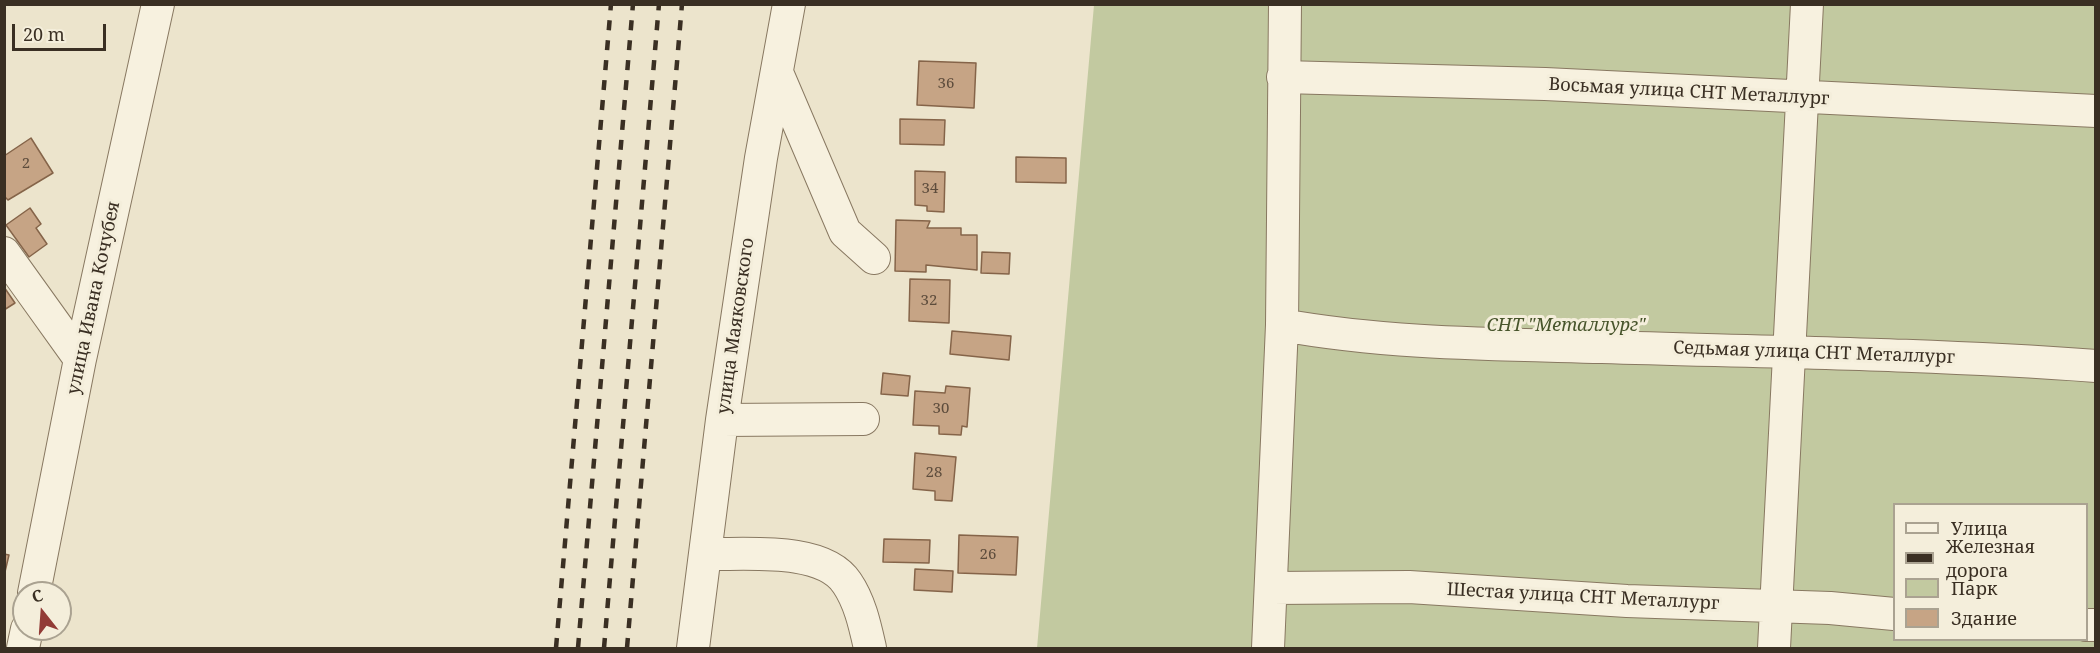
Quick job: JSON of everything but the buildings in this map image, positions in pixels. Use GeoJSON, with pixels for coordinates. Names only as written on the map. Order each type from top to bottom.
{"type":"FeatureCollection","features":[{"type":"Feature","properties":{"kind":"street","name":"улица Ивана Кочубея"},"geometry":{"type":"LineString","coordinates":[[36,581],[80,359],[158,4]]}},
{"type":"Feature","properties":{"kind":"street","name":"улица Маяковского"},"geometry":{"type":"LineString","coordinates":[[693,648],[722,420],[761,158],[778,75],[789,4]]}},
{"type":"Feature","properties":{"kind":"street"},"geometry":{"type":"LineString","coordinates":[[1268,648],[1282,325],[1285,4]]}},
{"type":"Feature","properties":{"kind":"street"},"geometry":{"type":"LineString","coordinates":[[1774,648],[1807,4]]}},
{"type":"Feature","properties":{"kind":"street"},"geometry":{"type":"LineString","coordinates":[[778,75],[845,232],[874,258]]}},
{"type":"Feature","properties":{"kind":"street","name":"Восьмая улица СНТ Металлург"},"geometry":{"type":"LineString","coordinates":[[1283,77],[1545,84],[1802,99],[2096,111]]}},
{"type":"Feature","properties":{"kind":"street"},"geometry":{"type":"LineString","coordinates":[[4,253],[80,359]]}},
{"type":"Feature","properties":{"kind":"street","name":"Седьмая улица СНТ Металлург"},"geometry":{"type":"LineString","coordinates":[[1282,325],[1341,335],[1528,345],[1974,357],[2096,366]]}},
{"type":"Feature","properties":{"kind":"street"},"geometry":{"type":"LineString","coordinates":[[722,420],[863,419]]}},
{"type":"Feature","properties":{"kind":"street"},"geometry":{"type":"LineString","coordinates":[[705,554],[799,557],[819,561],[846,581],[857,601],[870,648]]}},
{"type":"Feature","properties":{"kind":"street","name":"Шестая улица СНТ Металлург"},"geometry":{"type":"LineString","coordinates":[[1272,588],[1409,586],[1515,596],[1776,608],[1830,608],[1893,614]]}},
{"type":"Feature","properties":{"kind":"green space","name":"СНТ \"Металлург\""},"geometry":{"type":"Polygon","coordinates":[[[1094,5],[2095,5],[2095,648],[1037,648],[1094,5]]]}},
{"type":"Feature","properties":{"kind":"railway"},"geometry":{"type":"LineString","coordinates":[[556,648],[611,4]]}},
{"type":"Feature","properties":{"kind":"railway"},"geometry":{"type":"LineString","coordinates":[[578,648],[633,4]]}},
{"type":"Feature","properties":{"kind":"railway"},"geometry":{"type":"LineString","coordinates":[[604,648],[659,4]]}},
{"type":"Feature","properties":{"kind":"railway"},"geometry":{"type":"LineString","coordinates":[[627,648],[682,4]]}}]}
